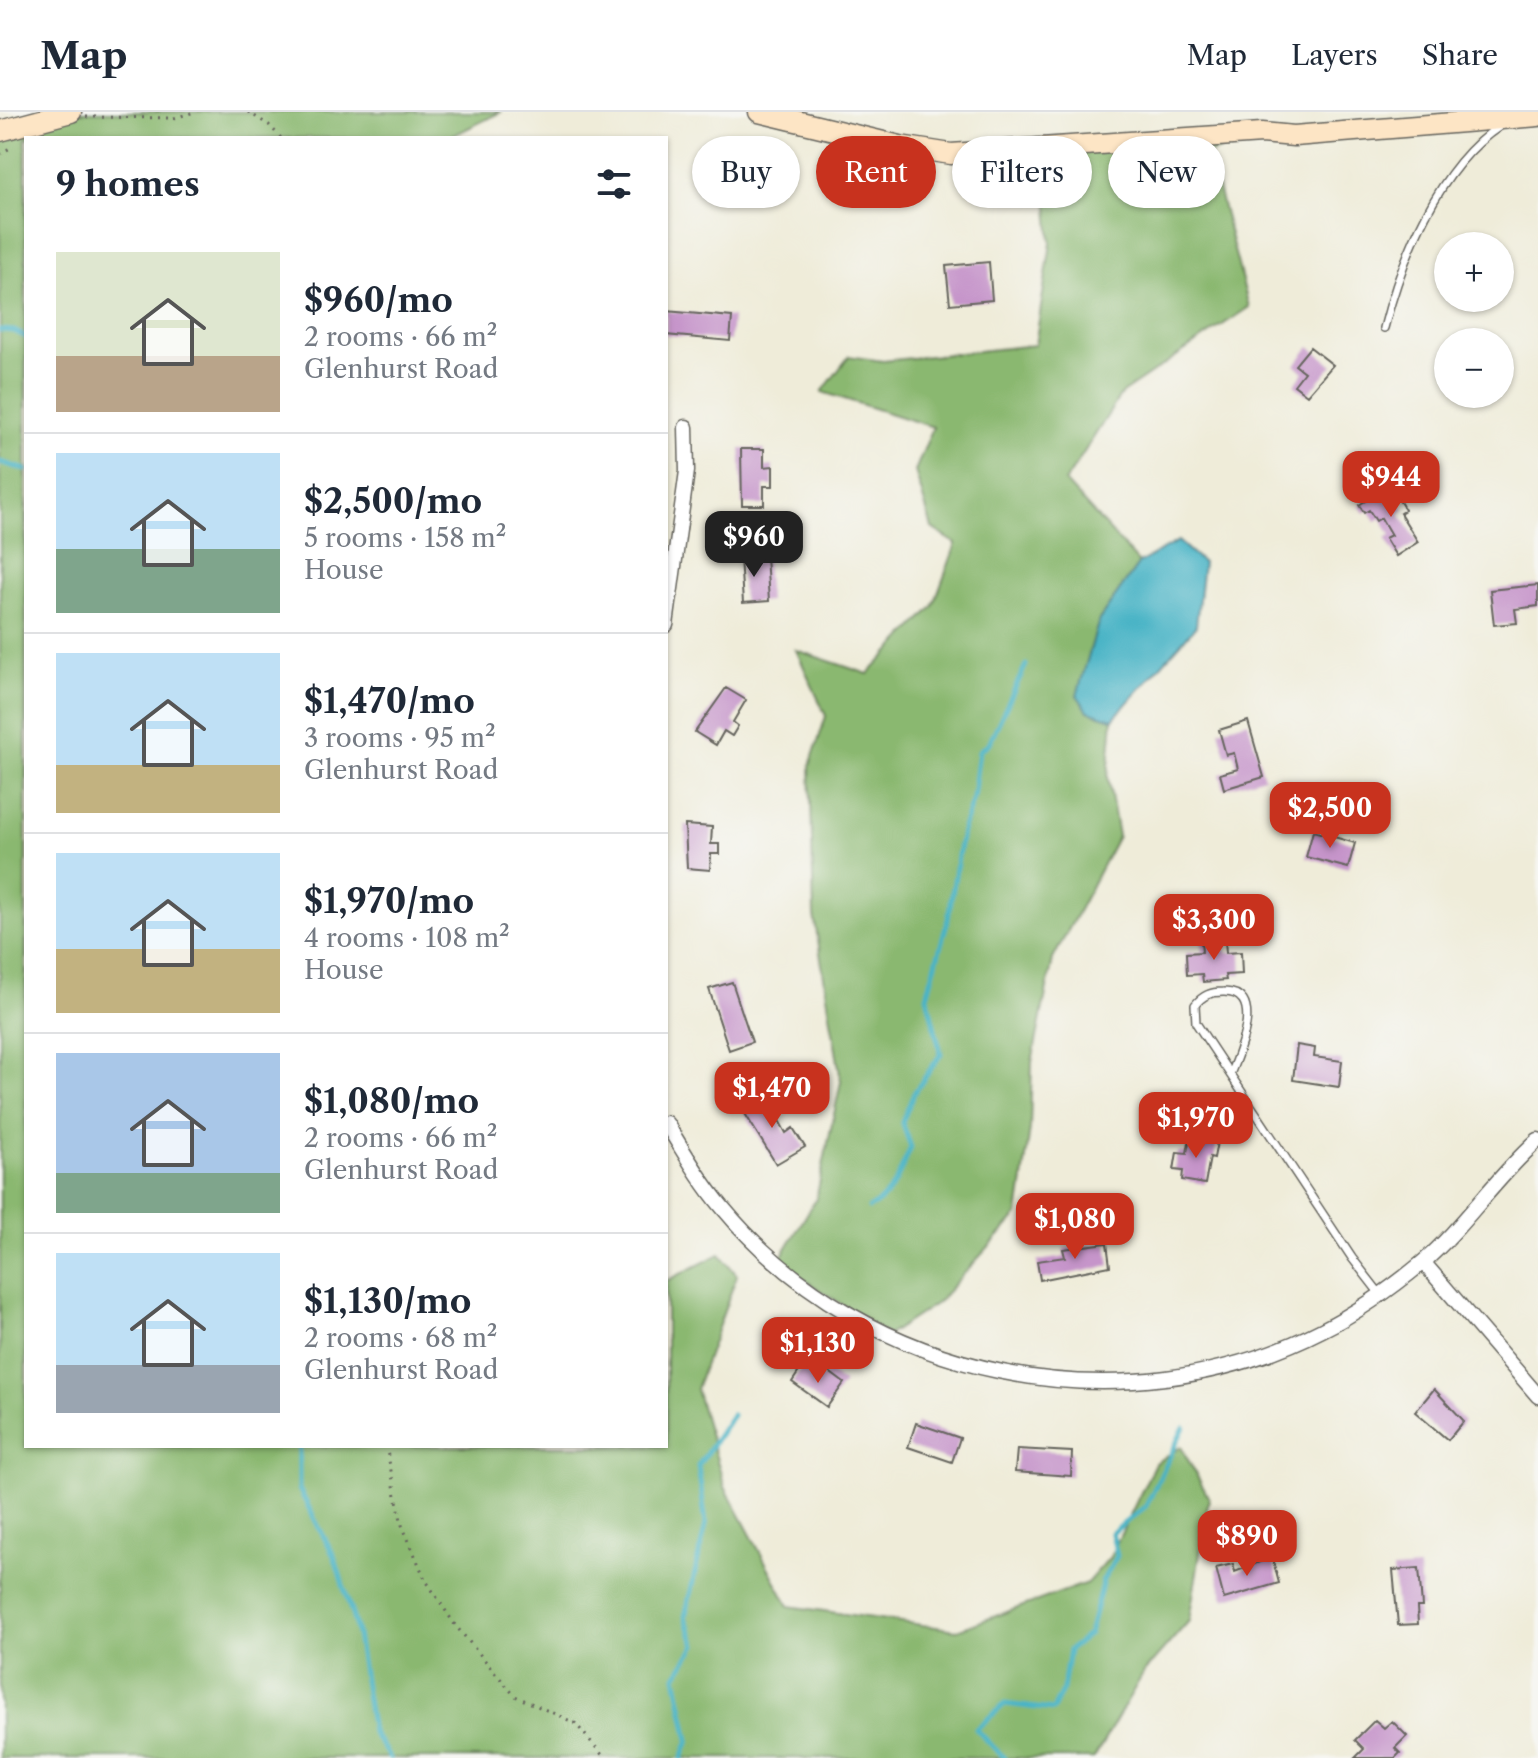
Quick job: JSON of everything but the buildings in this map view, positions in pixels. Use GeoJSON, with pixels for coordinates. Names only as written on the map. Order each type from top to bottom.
{"type":"FeatureCollection","features":[{"type":"Feature","properties":{"kind":"street"},"geometry":{"type":"LineString","coordinates":[[759,112],[900,146],[951,154],[1262,133],[1294,136],[1538,116]]}},
{"type":"Feature","properties":{"kind":"street"},"geometry":{"type":"LineString","coordinates":[[0,131],[78,115]]}},
{"type":"Feature","properties":{"kind":"street"},"geometry":{"type":"LineString","coordinates":[[668,610],[687,471],[686,427]]}},
{"type":"Feature","properties":{"kind":"street"},"geometry":{"type":"LineString","coordinates":[[668,1126],[699,1177],[726,1212],[764,1251],[830,1303],[888,1335],[935,1354],[997,1373],[1114,1383],[1176,1378],[1252,1358],[1321,1330],[1380,1294],[1423,1262],[1538,1140]]}},
{"type":"Feature","properties":{"kind":"street"},"geometry":{"type":"LineString","coordinates":[[1423,1262],[1538,1396]]}},
{"type":"Feature","properties":{"kind":"lane"},"geometry":{"type":"LineString","coordinates":[[1384,328],[1396,281],[1446,181],[1479,140],[1515,116]]}},
{"type":"Feature","properties":{"kind":"lane"},"geometry":{"type":"LineString","coordinates":[[1231,1072],[1245,1031],[1247,1008],[1241,998],[1230,992],[1208,994],[1195,1005],[1196,1023],[1352,1258],[1380,1294]]}},
{"type":"Feature","properties":{"kind":"path"},"geometry":{"type":"LineString","coordinates":[[78,115],[174,118],[195,112]]}},
{"type":"Feature","properties":{"kind":"path"},"geometry":{"type":"LineString","coordinates":[[248,112],[269,125],[279,136]]}},
{"type":"Feature","properties":{"kind":"path"},"geometry":{"type":"LineString","coordinates":[[0,154],[20,140]]}},
{"type":"Feature","properties":{"kind":"path"},"geometry":{"type":"LineString","coordinates":[[386,1448],[402,1525],[425,1579],[455,1625],[515,1696],[575,1723],[605,1758]]}},
{"type":"Feature","properties":{"kind":"green space"},"geometry":{"type":"Polygon","coordinates":[[[37,112],[501,112],[452,136],[24,136],[24,1448],[668,1448],[668,1280],[720,1254],[737,1275],[696,1389],[725,1487],[789,1606],[957,1630],[1087,1583],[1110,1557],[1155,1463],[1181,1447],[1209,1498],[1189,1621],[1144,1672],[1094,1758],[0,1758],[0,139],[37,112]]]}},
{"type":"Feature","properties":{"kind":"green space"},"geometry":{"type":"Polygon","coordinates":[[[1262,133],[1225,148],[1225,136],[1215,136],[1262,133]]]}},
{"type":"Feature","properties":{"kind":"green space"},"geometry":{"type":"Polygon","coordinates":[[[1108,143],[1108,208],[1223,208],[1249,307],[1122,393],[1065,482],[1139,563],[1099,620],[1088,711],[1113,719],[1108,777],[1118,836],[1053,959],[1032,1062],[1030,1129],[1018,1215],[937,1303],[888,1335],[778,1262],[816,1199],[841,1081],[814,916],[810,766],[826,716],[796,650],[868,674],[933,607],[956,544],[932,528],[915,471],[933,427],[822,392],[849,356],[883,361],[1035,345],[1051,243],[1048,208],[1092,208],[1092,144],[1108,143]]]}},
{"type":"Feature","properties":{"kind":"water"},"geometry":{"type":"Polygon","coordinates":[[[1178,541],[1203,563],[1196,626],[1113,719],[1088,711],[1077,695],[1099,620],[1139,563],[1178,541]]]}},
{"type":"Feature","properties":{"kind":"waterway"},"geometry":{"type":"LineString","coordinates":[[0,330],[14,331],[24,336]]}},
{"type":"Feature","properties":{"kind":"waterway"},"geometry":{"type":"LineString","coordinates":[[0,462],[24,469]]}},
{"type":"Feature","properties":{"kind":"waterway"},"geometry":{"type":"LineString","coordinates":[[869,1208],[885,1197],[899,1174],[911,1147],[902,1122],[914,1093],[941,1054],[927,996],[948,919],[962,831],[973,798],[979,751],[989,743],[1026,665]]}},
{"type":"Feature","properties":{"kind":"waterway"},"geometry":{"type":"LineString","coordinates":[[682,1758],[689,1740],[676,1676],[696,1645],[685,1617],[706,1524],[698,1466],[732,1415]]}},
{"type":"Feature","properties":{"kind":"waterway"},"geometry":{"type":"LineString","coordinates":[[1004,1758],[976,1729],[1005,1704],[1053,1710],[1063,1689],[1069,1650],[1089,1634],[1103,1580],[1117,1556],[1112,1533],[1146,1506],[1184,1427]]}},
{"type":"Feature","properties":{"kind":"waterway"},"geometry":{"type":"LineString","coordinates":[[299,1448],[299,1489],[335,1558],[356,1628],[372,1732],[390,1758]]}}]}
